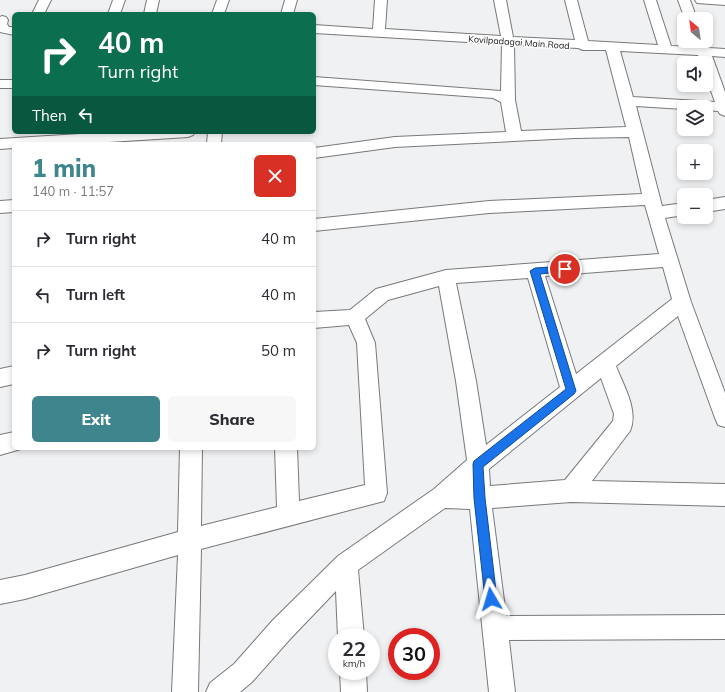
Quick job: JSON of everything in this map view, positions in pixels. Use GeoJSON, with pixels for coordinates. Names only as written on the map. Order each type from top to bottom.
{"type":"FeatureCollection","features":[{"type":"Feature","properties":{"kind":"street"},"geometry":{"type":"LineString","coordinates":[[39,12],[45,0]]}},
{"type":"Feature","properties":{"kind":"street"},"geometry":{"type":"LineString","coordinates":[[115,12],[119,0]]}},
{"type":"Feature","properties":{"kind":"street"},"geometry":{"type":"LineString","coordinates":[[151,12],[154,0]]}},
{"type":"Feature","properties":{"kind":"street"},"geometry":{"type":"LineString","coordinates":[[219,12],[223,0]]}},
{"type":"Feature","properties":{"kind":"street"},"geometry":{"type":"LineString","coordinates":[[288,12],[291,0]]}},
{"type":"Feature","properties":{"kind":"street"},"geometry":{"type":"LineString","coordinates":[[379,33],[381,0]]}},
{"type":"Feature","properties":{"kind":"street"},"geometry":{"type":"LineString","coordinates":[[500,0],[508,41],[508,100],[514,136]]}},
{"type":"Feature","properties":{"kind":"street"},"geometry":{"type":"LineString","coordinates":[[571,0],[583,46]]}},
{"type":"Feature","properties":{"kind":"street"},"geometry":{"type":"LineString","coordinates":[[650,0],[666,50]]}},
{"type":"Feature","properties":{"kind":"street"},"geometry":{"type":"LineString","coordinates":[[684,0],[688,12]]}},
{"type":"Feature","properties":{"kind":"street"},"geometry":{"type":"LineString","coordinates":[[701,0],[725,1]]}},
{"type":"Feature","properties":{"kind":"street"},"geometry":{"type":"LineString","coordinates":[[5,20],[1,24],[3,29],[6,31],[12,31]]}},
{"type":"Feature","properties":{"kind":"street","name":"Kovilpadagai Main Road"},"geometry":{"type":"LineString","coordinates":[[316,29],[583,46],[666,50],[689,48]]}},
{"type":"Feature","properties":{"kind":"street"},"geometry":{"type":"LineString","coordinates":[[612,47],[628,101],[634,132],[670,260],[683,301],[725,418]]}},
{"type":"Feature","properties":{"kind":"street"},"geometry":{"type":"LineString","coordinates":[[628,101],[725,108],[701,48]]}},
{"type":"Feature","properties":{"kind":"street","name":"Kovilpadagai Main Road"},"geometry":{"type":"LineString","coordinates":[[705,48],[725,53]]}},
{"type":"Feature","properties":{"kind":"street"},"geometry":{"type":"LineString","coordinates":[[316,82],[496,94],[508,100]]}},
{"type":"Feature","properties":{"kind":"street"},"geometry":{"type":"LineString","coordinates":[[0,84],[12,84]]}},
{"type":"Feature","properties":{"kind":"street"},"geometry":{"type":"LineString","coordinates":[[316,153],[395,142],[634,132]]}},
{"type":"Feature","properties":{"kind":"street"},"geometry":{"type":"LineString","coordinates":[[31,142],[157,134]]}},
{"type":"Feature","properties":{"kind":"street"},"geometry":{"type":"LineString","coordinates":[[0,144],[12,143]]}},
{"type":"Feature","properties":{"kind":"street"},"geometry":{"type":"LineString","coordinates":[[713,205],[725,203]]}},
{"type":"Feature","properties":{"kind":"street"},"geometry":{"type":"LineString","coordinates":[[0,207],[12,206]]}},
{"type":"Feature","properties":{"kind":"street"},"geometry":{"type":"LineString","coordinates":[[316,225],[489,207],[654,206],[677,208]]}},
{"type":"Feature","properties":{"kind":"street"},"geometry":{"type":"LineString","coordinates":[[316,320],[354,317],[382,294],[446,277],[670,260]]}},
{"type":"Feature","properties":{"kind":"street"},"geometry":{"type":"LineString","coordinates":[[535,271],[571,391]]}},
{"type":"Feature","properties":{"kind":"street"},"geometry":{"type":"LineString","coordinates":[[446,277],[466,381],[478,464],[480,498],[502,692]]}},
{"type":"Feature","properties":{"kind":"street"},"geometry":{"type":"LineString","coordinates":[[219,692],[242,682],[282,629],[346,564],[442,496],[478,464],[683,301]]}},
{"type":"Feature","properties":{"kind":"street"},"geometry":{"type":"LineString","coordinates":[[0,592],[25,587],[190,540],[376,493],[366,343],[361,329],[354,317]]}},
{"type":"Feature","properties":{"kind":"street"},"geometry":{"type":"LineString","coordinates":[[571,491],[623,424],[624,414],[605,363]]}},
{"type":"Feature","properties":{"kind":"street"},"geometry":{"type":"LineString","coordinates":[[0,378],[12,375]]}},
{"type":"Feature","properties":{"kind":"street"},"geometry":{"type":"LineString","coordinates":[[0,445],[12,442]]}},
{"type":"Feature","properties":{"kind":"street"},"geometry":{"type":"LineString","coordinates":[[185,692],[190,540],[191,450]]}},
{"type":"Feature","properties":{"kind":"street"},"geometry":{"type":"LineString","coordinates":[[286,450],[288,515]]}},
{"type":"Feature","properties":{"kind":"street"},"geometry":{"type":"LineString","coordinates":[[442,496],[480,498],[571,491],[725,494]]}},
{"type":"Feature","properties":{"kind":"street"},"geometry":{"type":"LineString","coordinates":[[346,564],[350,628]]}},
{"type":"Feature","properties":{"kind":"street"},"geometry":{"type":"LineString","coordinates":[[494,628],[725,626]]}},
{"type":"Feature","properties":{"kind":"street"},"geometry":{"type":"LineString","coordinates":[[353,680],[354,692]]}},
{"type":"Feature","properties":{"kind":"route"},"geometry":{"type":"LineString","coordinates":[[491,599],[480,498],[478,464],[571,391],[535,271],[565,269]]}}]}
